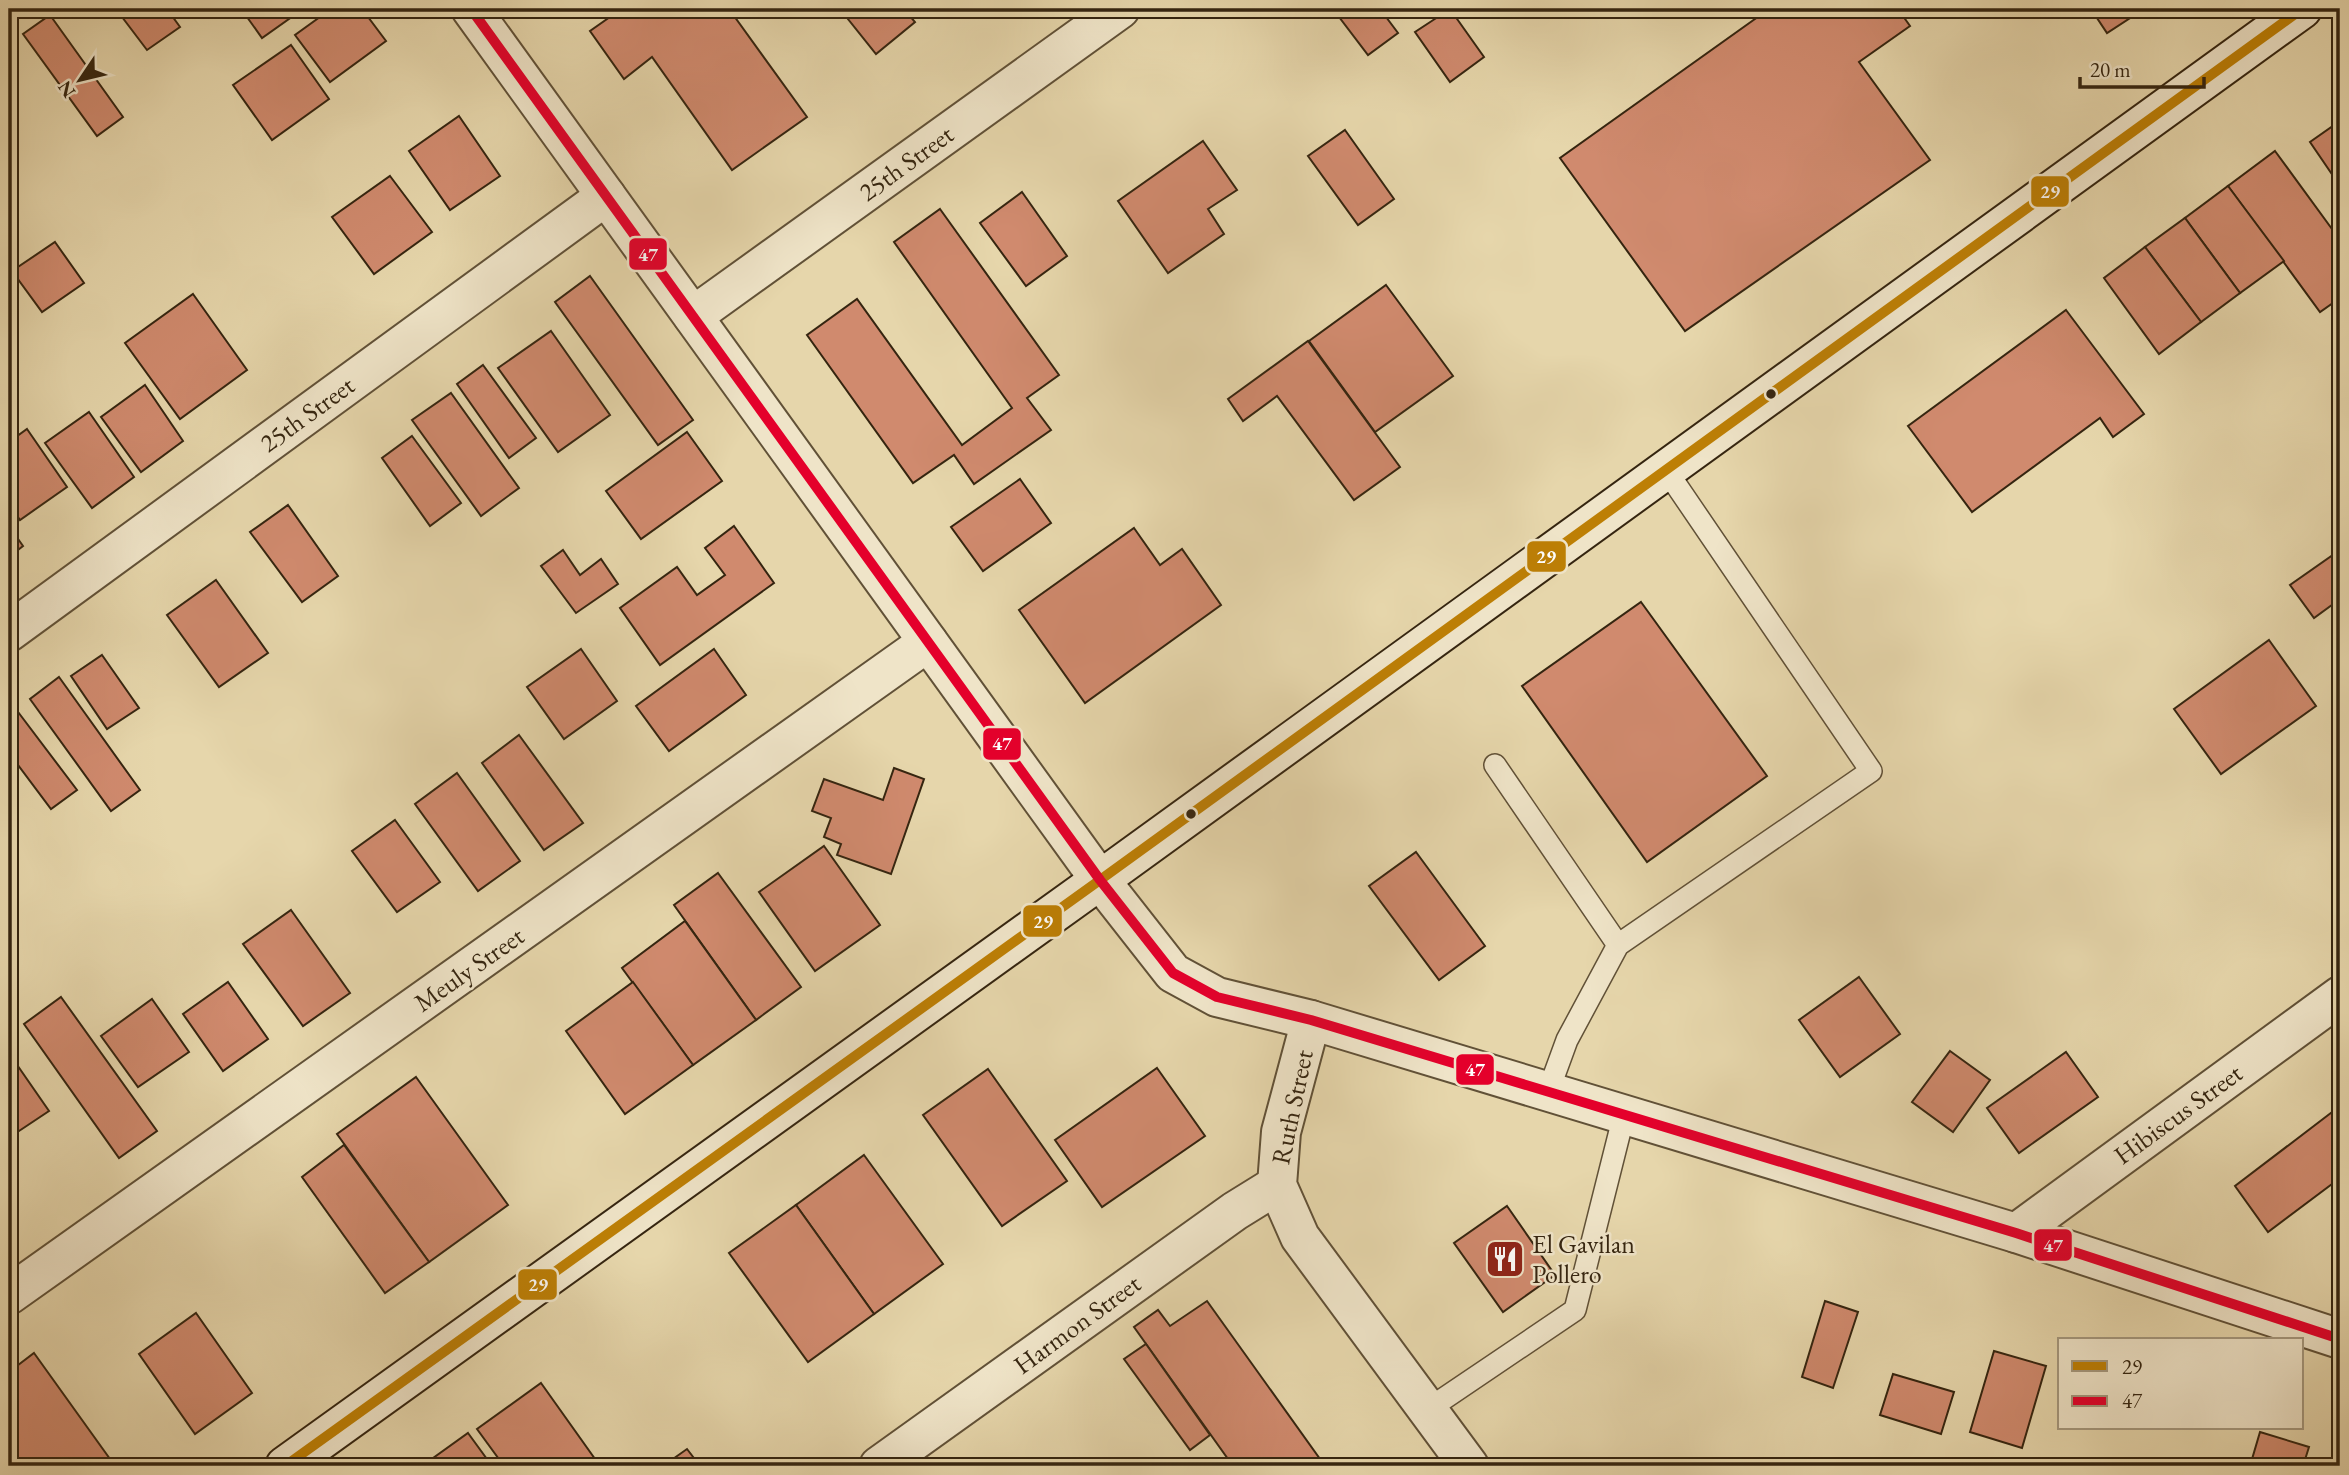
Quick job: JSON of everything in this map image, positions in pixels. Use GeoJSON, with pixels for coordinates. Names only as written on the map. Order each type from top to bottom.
{"type":"FeatureCollection","features":[{"type":"Feature","properties":{"kind":"street","name":"Ruth Street"},"geometry":{"type":"LineString","coordinates":[[471,9],[1100,880],[1173,973],[1217,997],[1311,1020],[1281,1132],[1278,1185],[1300,1237],[1469,1466]]}},
{"type":"Feature","properties":{"kind":"street","name":"25th Street"},"geometry":{"type":"LineString","coordinates":[[693,317],[1120,9]]}},
{"type":"Feature","properties":{"kind":"street"},"geometry":{"type":"LineString","coordinates":[[285,1466],[1100,880],[2302,9]]}},
{"type":"Feature","properties":{"kind":"street","name":"25th Street"},"geometry":{"type":"LineString","coordinates":[[9,632],[606,196]]}},
{"type":"Feature","properties":{"kind":"street","name":"Meuly Street"},"geometry":{"type":"LineString","coordinates":[[9,1295],[929,642]]}},
{"type":"Feature","properties":{"kind":"street","name":"Hibiscus Street"},"geometry":{"type":"LineString","coordinates":[[2016,1233],[2340,996]]}},
{"type":"Feature","properties":{"kind":"street"},"geometry":{"type":"LineString","coordinates":[[1311,1020],[2016,1233],[2340,1339]]}},
{"type":"Feature","properties":{"kind":"street","name":"Harmon Street"},"geometry":{"type":"LineString","coordinates":[[879,1466],[1224,1219],[1278,1185]]}},
{"type":"Feature","properties":{"kind":"lane"},"geometry":{"type":"LineString","coordinates":[[1548,1092],[1567,1040],[1618,945],[1871,771],[1666,470]]}},
{"type":"Feature","properties":{"kind":"lane"},"geometry":{"type":"LineString","coordinates":[[1495,765],[1618,945]]}},
{"type":"Feature","properties":{"kind":"lane"},"geometry":{"type":"LineString","coordinates":[[1427,1410],[1575,1310],[1624,1115]]}},
{"type":"Feature","properties":{"kind":"building"},"geometry":{"type":"Polygon","coordinates":[[[116,9],[167,9],[180,27],[147,50],[116,9]]]}},
{"type":"Feature","properties":{"kind":"building"},"geometry":{"type":"Polygon","coordinates":[[[258,9],[303,9],[262,38],[247,17],[258,9]]]}},
{"type":"Feature","properties":{"kind":"building"},"geometry":{"type":"Polygon","coordinates":[[[331,9],[362,9],[386,41],[330,82],[295,35],[331,9]]]}},
{"type":"Feature","properties":{"kind":"building"},"geometry":{"type":"Polygon","coordinates":[[[615,9],[729,9],[807,117],[732,170],[652,57],[624,79],[590,31],[617,12],[615,9]]]}},
{"type":"Feature","properties":{"kind":"building"},"geometry":{"type":"Polygon","coordinates":[[[840,9],[904,9],[915,22],[876,54],[840,9]]]}},
{"type":"Feature","properties":{"kind":"building"},"geometry":{"type":"Polygon","coordinates":[[[1333,9],[1380,9],[1398,33],[1368,55],[1333,9]]]}},
{"type":"Feature","properties":{"kind":"building"},"geometry":{"type":"Polygon","coordinates":[[[1450,9],[1484,57],[1450,82],[1415,32],[1450,9]]]}},
{"type":"Feature","properties":{"kind":"building"},"geometry":{"type":"Polygon","coordinates":[[[1769,9],[1898,9],[1910,26],[1859,62],[1930,160],[1685,331],[1560,158],[1769,9]]]}},
{"type":"Feature","properties":{"kind":"building"},"geometry":{"type":"Polygon","coordinates":[[[2091,9],[2144,9],[2107,33],[2091,9]]]}},
{"type":"Feature","properties":{"kind":"building"},"geometry":{"type":"Polygon","coordinates":[[[50,15],[123,117],[97,136],[23,34],[50,15]]]}},
{"type":"Feature","properties":{"kind":"building"},"geometry":{"type":"Polygon","coordinates":[[[291,45],[329,99],[272,140],[233,85],[291,45]]]}},
{"type":"Feature","properties":{"kind":"building"},"geometry":{"type":"Polygon","coordinates":[[[459,116],[500,176],[450,210],[409,151],[459,116]]]}},
{"type":"Feature","properties":{"kind":"building"},"geometry":{"type":"Polygon","coordinates":[[[2340,121],[2340,186],[2310,142],[2340,121]]]}},
{"type":"Feature","properties":{"kind":"building"},"geometry":{"type":"Polygon","coordinates":[[[1345,130],[1394,199],[1358,225],[1308,156],[1345,130]]]}},
{"type":"Feature","properties":{"kind":"building"},"geometry":{"type":"Polygon","coordinates":[[[1203,141],[1237,190],[1208,209],[1224,234],[1168,273],[1118,201],[1203,141]]]}},
{"type":"Feature","properties":{"kind":"building"},"geometry":{"type":"Polygon","coordinates":[[[2275,151],[2340,240],[2340,298],[2320,312],[2228,186],[2275,151]]]}},
{"type":"Feature","properties":{"kind":"building"},"geometry":{"type":"Polygon","coordinates":[[[390,176],[432,232],[374,274],[332,217],[390,176]]]}},
{"type":"Feature","properties":{"kind":"building"},"geometry":{"type":"Polygon","coordinates":[[[2228,186],[2284,261],[2240,293],[2185,218],[2228,186]]]}},
{"type":"Feature","properties":{"kind":"building"},"geometry":{"type":"Polygon","coordinates":[[[1022,192],[1067,256],[1026,286],[980,223],[1022,192]]]}},
{"type":"Feature","properties":{"kind":"building"},"geometry":{"type":"Polygon","coordinates":[[[940,209],[1059,375],[1027,398],[1051,430],[974,484],[954,455],[913,483],[807,335],[857,299],[962,445],[1012,408],[894,242],[940,209]]]}},
{"type":"Feature","properties":{"kind":"building"},"geometry":{"type":"Polygon","coordinates":[[[2185,218],[2240,293],[2201,322],[2145,247],[2185,218]]]}},
{"type":"Feature","properties":{"kind":"building"},"geometry":{"type":"Polygon","coordinates":[[[55,242],[84,283],[42,312],[12,271],[55,242]]]}},
{"type":"Feature","properties":{"kind":"building"},"geometry":{"type":"Polygon","coordinates":[[[2145,247],[2201,322],[2159,354],[2104,278],[2145,247]]]}},
{"type":"Feature","properties":{"kind":"building"},"geometry":{"type":"Polygon","coordinates":[[[590,276],[693,420],[658,445],[555,302],[590,276]]]}},
{"type":"Feature","properties":{"kind":"building"},"geometry":{"type":"Polygon","coordinates":[[[1386,285],[1453,376],[1375,432],[1309,341],[1386,285]]]}},
{"type":"Feature","properties":{"kind":"building"},"geometry":{"type":"Polygon","coordinates":[[[193,294],[247,370],[180,419],[125,343],[193,294]]]}},
{"type":"Feature","properties":{"kind":"building"},"geometry":{"type":"Polygon","coordinates":[[[2066,310],[2144,414],[2113,437],[2100,418],[1972,512],[1908,426],[2066,310]]]}},
{"type":"Feature","properties":{"kind":"building"},"geometry":{"type":"Polygon","coordinates":[[[551,331],[610,415],[558,452],[498,368],[551,331]]]}},
{"type":"Feature","properties":{"kind":"building"},"geometry":{"type":"Polygon","coordinates":[[[1308,341],[1400,467],[1354,500],[1277,396],[1243,421],[1228,399],[1308,341]]]}},
{"type":"Feature","properties":{"kind":"building"},"geometry":{"type":"Polygon","coordinates":[[[483,365],[536,438],[509,458],[457,384],[483,365]]]}},
{"type":"Feature","properties":{"kind":"building"},"geometry":{"type":"Polygon","coordinates":[[[145,385],[183,441],[141,472],[101,417],[145,385]]]}},
{"type":"Feature","properties":{"kind":"building"},"geometry":{"type":"Polygon","coordinates":[[[451,393],[519,488],[481,516],[412,420],[451,393]]]}},
{"type":"Feature","properties":{"kind":"building"},"geometry":{"type":"Polygon","coordinates":[[[89,412],[134,477],[92,508],[45,443],[89,412]]]}},
{"type":"Feature","properties":{"kind":"building"},"geometry":{"type":"Polygon","coordinates":[[[27,429],[67,487],[20,520],[9,504],[9,442],[27,429]]]}},
{"type":"Feature","properties":{"kind":"building"},"geometry":{"type":"Polygon","coordinates":[[[687,432],[722,481],[641,539],[606,491],[687,432]]]}},
{"type":"Feature","properties":{"kind":"building"},"geometry":{"type":"Polygon","coordinates":[[[412,436],[461,503],[430,526],[382,458],[412,436]]]}},
{"type":"Feature","properties":{"kind":"building"},"geometry":{"type":"Polygon","coordinates":[[[1020,479],[1051,523],[983,571],[951,527],[1020,479]]]}},
{"type":"Feature","properties":{"kind":"building"},"geometry":{"type":"Polygon","coordinates":[[[288,505],[338,576],[302,602],[250,532],[288,505]]]}},
{"type":"Feature","properties":{"kind":"building"},"geometry":{"type":"Polygon","coordinates":[[[9,526],[23,546],[9,557],[9,526]]]}},
{"type":"Feature","properties":{"kind":"building"},"geometry":{"type":"Polygon","coordinates":[[[734,526],[774,583],[660,665],[620,608],[677,567],[697,595],[725,575],[705,548],[734,526]]]}},
{"type":"Feature","properties":{"kind":"building"},"geometry":{"type":"Polygon","coordinates":[[[1134,528],[1160,565],[1182,549],[1221,605],[1085,703],[1019,610],[1134,528]]]}},
{"type":"Feature","properties":{"kind":"building"},"geometry":{"type":"Polygon","coordinates":[[[563,550],[580,575],[601,559],[618,584],[576,613],[541,566],[563,550]]]}},
{"type":"Feature","properties":{"kind":"building"},"geometry":{"type":"Polygon","coordinates":[[[2340,550],[2340,599],[2314,618],[2290,585],[2340,550]]]}},
{"type":"Feature","properties":{"kind":"building"},"geometry":{"type":"Polygon","coordinates":[[[216,580],[268,653],[219,687],[167,615],[216,580]]]}},
{"type":"Feature","properties":{"kind":"building"},"geometry":{"type":"Polygon","coordinates":[[[1641,602],[1767,776],[1647,862],[1522,686],[1641,602]]]}},
{"type":"Feature","properties":{"kind":"building"},"geometry":{"type":"Polygon","coordinates":[[[2269,640],[2316,706],[2221,774],[2174,709],[2269,640]]]}},
{"type":"Feature","properties":{"kind":"building"},"geometry":{"type":"Polygon","coordinates":[[[581,649],[617,701],[564,739],[527,687],[581,649]]]}},
{"type":"Feature","properties":{"kind":"building"},"geometry":{"type":"Polygon","coordinates":[[[714,649],[746,695],[669,751],[636,706],[714,649]]]}},
{"type":"Feature","properties":{"kind":"building"},"geometry":{"type":"Polygon","coordinates":[[[102,655],[139,708],[107,729],[71,676],[102,655]]]}},
{"type":"Feature","properties":{"kind":"building"},"geometry":{"type":"Polygon","coordinates":[[[59,677],[140,790],[111,811],[30,699],[59,677]]]}},
{"type":"Feature","properties":{"kind":"building"},"geometry":{"type":"Polygon","coordinates":[[[9,700],[77,790],[51,809],[9,753],[9,700]]]}},
{"type":"Feature","properties":{"kind":"building"},"geometry":{"type":"Polygon","coordinates":[[[519,735],[583,823],[544,850],[482,763],[519,735]]]}},
{"type":"Feature","properties":{"kind":"building"},"geometry":{"type":"Polygon","coordinates":[[[894,768],[924,779],[891,874],[837,855],[841,844],[824,837],[831,818],[812,811],[824,779],[883,800],[894,768]]]}},
{"type":"Feature","properties":{"kind":"building"},"geometry":{"type":"Polygon","coordinates":[[[457,773],[520,861],[478,891],[415,804],[457,773]]]}},
{"type":"Feature","properties":{"kind":"building"},"geometry":{"type":"Polygon","coordinates":[[[395,820],[440,882],[397,912],[352,851],[395,820]]]}},
{"type":"Feature","properties":{"kind":"building"},"geometry":{"type":"Polygon","coordinates":[[[824,846],[880,925],[815,971],[759,892],[824,846]]]}},
{"type":"Feature","properties":{"kind":"building"},"geometry":{"type":"Polygon","coordinates":[[[1416,852],[1485,946],[1439,980],[1369,886],[1416,852]]]}},
{"type":"Feature","properties":{"kind":"building"},"geometry":{"type":"Polygon","coordinates":[[[718,873],[801,987],[756,1020],[674,905],[718,873]]]}},
{"type":"Feature","properties":{"kind":"building"},"geometry":{"type":"Polygon","coordinates":[[[291,910],[350,993],[303,1026],[243,944],[291,910]]]}},
{"type":"Feature","properties":{"kind":"building"},"geometry":{"type":"Polygon","coordinates":[[[685,921],[756,1020],[693,1065],[622,968],[685,921]]]}},
{"type":"Feature","properties":{"kind":"building"},"geometry":{"type":"Polygon","coordinates":[[[1859,977],[1900,1034],[1840,1077],[1799,1020],[1859,977]]]}},
{"type":"Feature","properties":{"kind":"building"},"geometry":{"type":"Polygon","coordinates":[[[228,982],[268,1039],[223,1071],[183,1014],[228,982]]]}},
{"type":"Feature","properties":{"kind":"building"},"geometry":{"type":"Polygon","coordinates":[[[633,982],[693,1065],[625,1114],[566,1031],[633,982]]]}},
{"type":"Feature","properties":{"kind":"building"},"geometry":{"type":"Polygon","coordinates":[[[61,997],[157,1131],[119,1158],[24,1024],[61,997]]]}},
{"type":"Feature","properties":{"kind":"building"},"geometry":{"type":"Polygon","coordinates":[[[152,999],[189,1052],[138,1087],[101,1036],[152,999]]]}},
{"type":"Feature","properties":{"kind":"building"},"geometry":{"type":"Polygon","coordinates":[[[1950,1051],[1990,1080],[1953,1132],[1912,1102],[1950,1051]]]}},
{"type":"Feature","properties":{"kind":"building"},"geometry":{"type":"Polygon","coordinates":[[[2066,1052],[2098,1097],[2019,1153],[1987,1108],[2066,1052]]]}},
{"type":"Feature","properties":{"kind":"building"},"geometry":{"type":"Polygon","coordinates":[[[13,1059],[49,1111],[10,1137],[9,1062],[13,1059]]]}},
{"type":"Feature","properties":{"kind":"building"},"geometry":{"type":"Polygon","coordinates":[[[1157,1068],[1205,1136],[1102,1207],[1055,1140],[1157,1068]]]}},
{"type":"Feature","properties":{"kind":"building"},"geometry":{"type":"Polygon","coordinates":[[[988,1069],[1067,1181],[1002,1226],[923,1115],[988,1069]]]}},
{"type":"Feature","properties":{"kind":"building"},"geometry":{"type":"Polygon","coordinates":[[[416,1077],[508,1205],[429,1262],[337,1134],[416,1077]]]}},
{"type":"Feature","properties":{"kind":"building"},"geometry":{"type":"Polygon","coordinates":[[[2340,1106],[2340,1178],[2268,1232],[2235,1186],[2340,1106]]]}},
{"type":"Feature","properties":{"kind":"building"},"geometry":{"type":"Polygon","coordinates":[[[344,1145],[429,1262],[385,1293],[302,1177],[344,1145]]]}},
{"type":"Feature","properties":{"kind":"building"},"geometry":{"type":"Polygon","coordinates":[[[864,1155],[943,1264],[874,1314],[796,1205],[864,1155]]]}},
{"type":"Feature","properties":{"kind":"building"},"geometry":{"type":"Polygon","coordinates":[[[796,1205],[874,1314],[808,1362],[729,1253],[796,1205]]]}},
{"type":"Feature","properties":{"kind":"building","name":"El Gavilan Pollero"},"geometry":{"type":"Polygon","coordinates":[[[1507,1206],[1555,1275],[1503,1312],[1454,1243],[1507,1206]]]}},
{"type":"Feature","properties":{"kind":"building"},"geometry":{"type":"Polygon","coordinates":[[[1207,1301],[1325,1466],[1233,1466],[1134,1327],[1158,1310],[1170,1326],[1207,1301]]]}},
{"type":"Feature","properties":{"kind":"building"},"geometry":{"type":"Polygon","coordinates":[[[1825,1301],[1858,1312],[1833,1388],[1802,1377],[1825,1301]]]}},
{"type":"Feature","properties":{"kind":"building"},"geometry":{"type":"Polygon","coordinates":[[[196,1313],[252,1393],[195,1434],[139,1354],[196,1313]]]}},
{"type":"Feature","properties":{"kind":"building"},"geometry":{"type":"Polygon","coordinates":[[[1146,1344],[1210,1435],[1190,1450],[1124,1359],[1146,1344]]]}},
{"type":"Feature","properties":{"kind":"building"},"geometry":{"type":"Polygon","coordinates":[[[1994,1351],[2046,1366],[2022,1448],[1970,1432],[1994,1351]]]}},
{"type":"Feature","properties":{"kind":"building"},"geometry":{"type":"Polygon","coordinates":[[[34,1353],[115,1466],[22,1466],[9,1448],[9,1372],[34,1353]]]}},
{"type":"Feature","properties":{"kind":"building"},"geometry":{"type":"Polygon","coordinates":[[[1893,1374],[1954,1392],[1941,1434],[1880,1415],[1893,1374]]]}},
{"type":"Feature","properties":{"kind":"building"},"geometry":{"type":"Polygon","coordinates":[[[541,1383],[600,1466],[504,1466],[477,1429],[541,1383]]]}},
{"type":"Feature","properties":{"kind":"building"},"geometry":{"type":"Polygon","coordinates":[[[2260,1432],[2309,1447],[2303,1466],[2250,1466],[2260,1432]]]}},
{"type":"Feature","properties":{"kind":"building"},"geometry":{"type":"Polygon","coordinates":[[[468,1433],[492,1466],[422,1466],[468,1433]]]}},
{"type":"Feature","properties":{"kind":"building"},"geometry":{"type":"Polygon","coordinates":[[[9,1448],[22,1466],[9,1466],[9,1448]]]}},
{"type":"Feature","properties":{"kind":"building"},"geometry":{"type":"Polygon","coordinates":[[[687,1449],[700,1466],[663,1466],[687,1449]]]}},
{"type":"Feature","properties":{"kind":"transit line","name":"47"},"geometry":{"type":"LineString","coordinates":[[471,9],[1100,880],[1173,973],[1217,997],[1311,1020],[2016,1233],[2340,1339]]}},
{"type":"Feature","properties":{"kind":"transit line","name":"29"},"geometry":{"type":"LineString","coordinates":[[285,1466],[1100,880],[2302,9]]}},
{"type":"Feature","properties":{"kind":"place","name":"El Gavilan Pollero"},"geometry":{"type":"Point","coordinates":[1505,1259]}}]}
